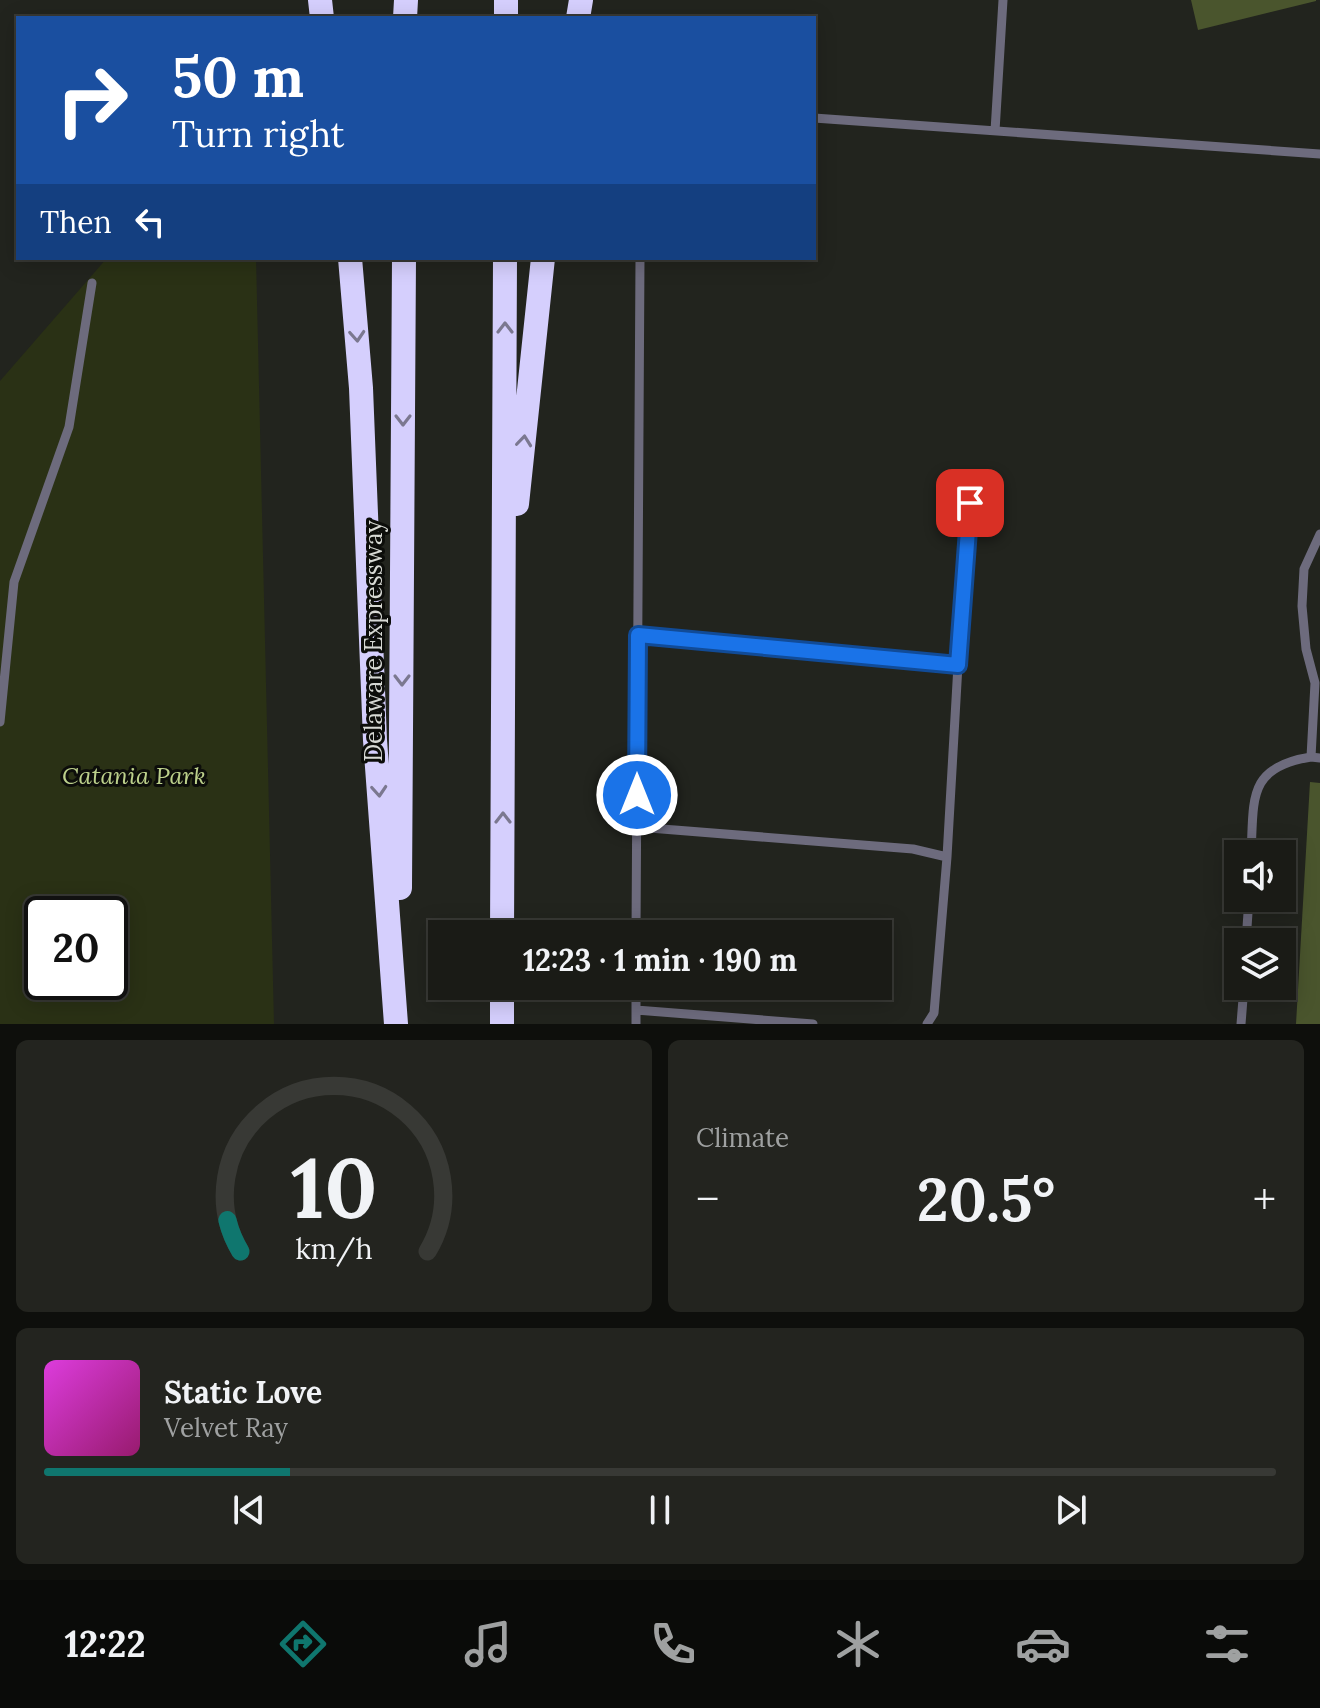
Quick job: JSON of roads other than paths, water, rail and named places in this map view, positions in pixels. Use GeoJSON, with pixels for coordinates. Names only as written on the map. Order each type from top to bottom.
{"type":"FeatureCollection","features":[{"type":"Feature","properties":{"kind":"highway"},"geometry":{"type":"LineString","coordinates":[[350,260],[361,388],[375,740],[398,1024]]}},
{"type":"Feature","properties":{"kind":"highway","name":"Delaware Expressway"},"geometry":{"type":"LineString","coordinates":[[398,1024],[404,260]]}},
{"type":"Feature","properties":{"kind":"highway"},"geometry":{"type":"LineString","coordinates":[[502,920],[505,260]]}},
{"type":"Feature","properties":{"kind":"highway"},"geometry":{"type":"LineString","coordinates":[[503,630],[543,260]]}},
{"type":"Feature","properties":{"kind":"highway"},"geometry":{"type":"LineString","coordinates":[[502,1000],[502,1024]]}},
{"type":"Feature","properties":{"kind":"lane"},"geometry":{"type":"LineString","coordinates":[[995,131],[1003,0]]}},
{"type":"Feature","properties":{"kind":"lane"},"geometry":{"type":"LineString","coordinates":[[816,118],[1320,154]]}},
{"type":"Feature","properties":{"kind":"lane"},"geometry":{"type":"LineString","coordinates":[[636,920],[640,260]]}},
{"type":"Feature","properties":{"kind":"lane"},"geometry":{"type":"LineString","coordinates":[[0,722],[14,582],[69,427],[92,283]]}},
{"type":"Feature","properties":{"kind":"lane"},"geometry":{"type":"LineString","coordinates":[[927,1024],[934,1013],[947,857],[970,503]]}},
{"type":"Feature","properties":{"kind":"lane"},"geometry":{"type":"LineString","coordinates":[[1252,840],[1254,809],[1265,775],[1277,765],[1316,757],[1315,683],[1302,606],[1304,569],[1320,534]]}},
{"type":"Feature","properties":{"kind":"lane"},"geometry":{"type":"LineString","coordinates":[[638,635],[958,665]]}},
{"type":"Feature","properties":{"kind":"lane"},"geometry":{"type":"LineString","coordinates":[[637,827],[913,849],[947,857]]}},
{"type":"Feature","properties":{"kind":"lane"},"geometry":{"type":"LineString","coordinates":[[636,1000],[636,1024]]}},
{"type":"Feature","properties":{"kind":"lane"},"geometry":{"type":"LineString","coordinates":[[1241,1024],[1243,1000]]}},
{"type":"Feature","properties":{"kind":"lane"},"geometry":{"type":"LineString","coordinates":[[636,1010],[813,1024]]}},
{"type":"Feature","properties":{"kind":"park label","name":"Catania Park"},"geometry":{"type":"Point","coordinates":[134,776]}}]}
